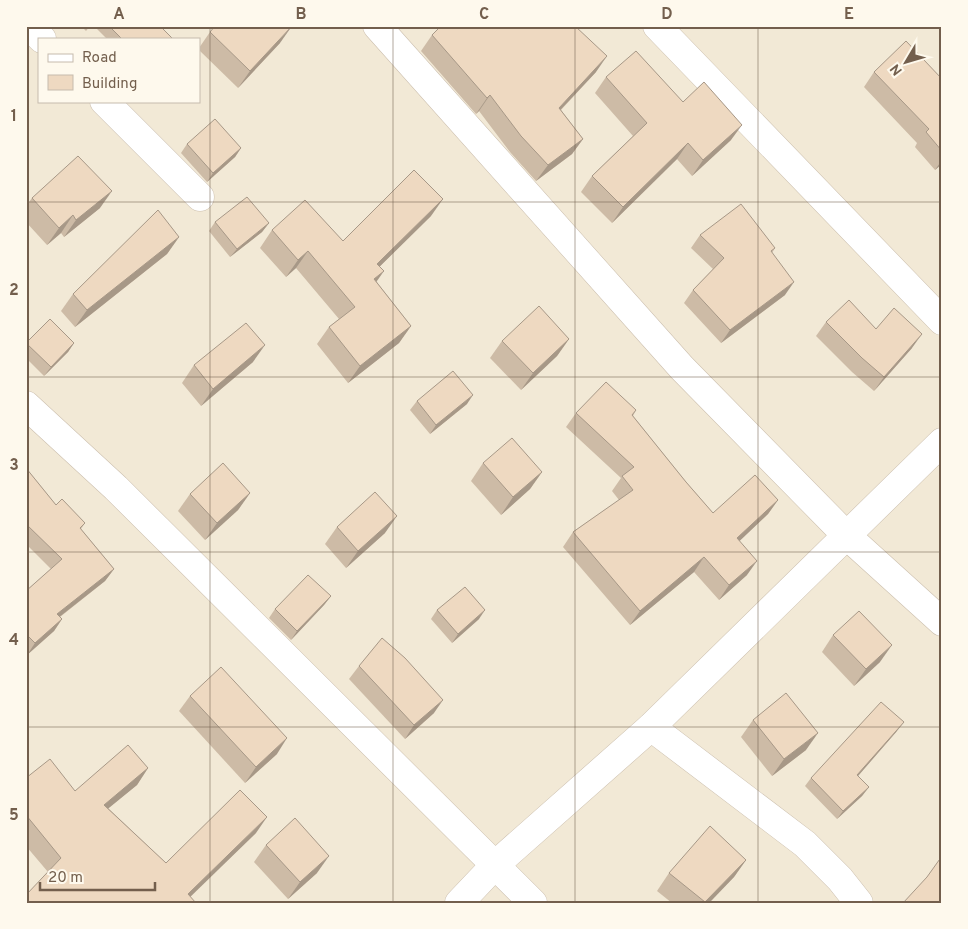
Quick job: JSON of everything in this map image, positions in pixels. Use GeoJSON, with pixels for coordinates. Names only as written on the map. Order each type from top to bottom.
{"type":"FeatureCollection","features":[{"type":"Feature","properties":{"kind":"street"},"geometry":{"type":"LineString","coordinates":[[29,26],[41,38]]}},
{"type":"Feature","properties":{"kind":"street"},"geometry":{"type":"LineString","coordinates":[[378,26],[682,368],[846,535],[942,622]]}},
{"type":"Feature","properties":{"kind":"street"},"geometry":{"type":"LineString","coordinates":[[657,26],[942,321]]}},
{"type":"Feature","properties":{"kind":"street"},"geometry":{"type":"LineString","coordinates":[[105,102],[200,197]]}},
{"type":"Feature","properties":{"kind":"street"},"geometry":{"type":"LineString","coordinates":[[26,406],[116,488],[533,903]]}},
{"type":"Feature","properties":{"kind":"street"},"geometry":{"type":"LineString","coordinates":[[459,903],[495,865],[651,727],[942,442]]}},
{"type":"Feature","properties":{"kind":"street"},"geometry":{"type":"LineString","coordinates":[[651,727],[805,844],[840,879],[859,903]]}},
{"type":"Feature","properties":{"kind":"shaded area"},"geometry":{"type":"Polygon","coordinates":[[[26,26],[942,26],[942,903],[26,903],[26,26]]]}},
{"type":"Feature","properties":{"kind":"building"},"geometry":{"type":"Polygon","coordinates":[[[109,26],[160,26],[172,38],[121,38],[109,26]]]}},
{"type":"Feature","properties":{"kind":"building"},"geometry":{"type":"Polygon","coordinates":[[[215,26],[292,26],[250,71],[210,32],[215,26]]]}},
{"type":"Feature","properties":{"kind":"building"},"geometry":{"type":"Polygon","coordinates":[[[441,26],[575,26],[607,56],[559,108],[583,139],[548,165],[521,136],[490,95],[487,98],[432,35],[441,26]]]}},
{"type":"Feature","properties":{"kind":"building"},"geometry":{"type":"Polygon","coordinates":[[[906,41],[942,79],[942,151],[926,132],[929,129],[874,72],[906,41]]]}},
{"type":"Feature","properties":{"kind":"building"},"geometry":{"type":"Polygon","coordinates":[[[636,51],[683,102],[704,82],[742,125],[703,160],[688,143],[623,207],[592,176],[647,123],[606,77],[636,51]]]}},
{"type":"Feature","properties":{"kind":"building"},"geometry":{"type":"Polygon","coordinates":[[[215,119],[241,148],[213,173],[187,144],[215,119]]]}},
{"type":"Feature","properties":{"kind":"building"},"geometry":{"type":"Polygon","coordinates":[[[78,156],[112,191],[76,220],[73,215],[59,228],[32,198],[78,156]]]}},
{"type":"Feature","properties":{"kind":"building"},"geometry":{"type":"Polygon","coordinates":[[[414,170],[443,199],[377,264],[384,271],[374,279],[411,326],[360,366],[329,327],[355,307],[308,251],[298,260],[272,230],[305,200],[343,241],[414,170]]]}},
{"type":"Feature","properties":{"kind":"building"},"geometry":{"type":"Polygon","coordinates":[[[247,197],[269,223],[237,249],[215,222],[247,197]]]}},
{"type":"Feature","properties":{"kind":"building"},"geometry":{"type":"Polygon","coordinates":[[[741,204],[775,248],[771,251],[794,282],[730,330],[693,290],[724,258],[700,235],[741,204]]]}},
{"type":"Feature","properties":{"kind":"building"},"geometry":{"type":"Polygon","coordinates":[[[158,210],[179,237],[87,310],[73,294],[158,210]]]}},
{"type":"Feature","properties":{"kind":"building"},"geometry":{"type":"Polygon","coordinates":[[[849,300],[876,329],[894,308],[922,334],[884,377],[826,322],[849,300]]]}},
{"type":"Feature","properties":{"kind":"building"},"geometry":{"type":"Polygon","coordinates":[[[539,306],[569,339],[533,373],[502,341],[539,306]]]}},
{"type":"Feature","properties":{"kind":"building"},"geometry":{"type":"Polygon","coordinates":[[[50,319],[74,343],[51,367],[26,343],[50,319]]]}},
{"type":"Feature","properties":{"kind":"building"},"geometry":{"type":"Polygon","coordinates":[[[246,323],[265,345],[213,389],[194,365],[246,323]]]}},
{"type":"Feature","properties":{"kind":"building"},"geometry":{"type":"Polygon","coordinates":[[[453,371],[473,395],[436,425],[417,401],[453,371]]]}},
{"type":"Feature","properties":{"kind":"building"},"geometry":{"type":"Polygon","coordinates":[[[606,382],[636,410],[632,415],[713,513],[755,475],[778,500],[737,538],[757,561],[729,585],[704,557],[640,611],[573,532],[633,490],[622,476],[634,467],[576,413],[606,382]]]}},
{"type":"Feature","properties":{"kind":"building"},"geometry":{"type":"Polygon","coordinates":[[[512,438],[542,472],[513,497],[483,463],[512,438]]]}},
{"type":"Feature","properties":{"kind":"building"},"geometry":{"type":"Polygon","coordinates":[[[223,463],[250,493],[217,523],[190,494],[223,463]]]}},
{"type":"Feature","properties":{"kind":"building"},"geometry":{"type":"Polygon","coordinates":[[[26,468],[56,505],[62,499],[85,523],[80,528],[114,569],[57,614],[62,619],[35,643],[26,634],[26,591],[62,559],[26,524],[26,468]]]}},
{"type":"Feature","properties":{"kind":"building"},"geometry":{"type":"Polygon","coordinates":[[[375,492],[397,516],[358,551],[337,527],[375,492]]]}},
{"type":"Feature","properties":{"kind":"building"},"geometry":{"type":"Polygon","coordinates":[[[308,575],[331,596],[297,631],[275,609],[308,575]]]}},
{"type":"Feature","properties":{"kind":"building"},"geometry":{"type":"Polygon","coordinates":[[[465,587],[485,610],[458,634],[437,610],[465,587]]]}},
{"type":"Feature","properties":{"kind":"building"},"geometry":{"type":"Polygon","coordinates":[[[859,611],[892,645],[866,669],[833,635],[859,611]]]}},
{"type":"Feature","properties":{"kind":"building"},"geometry":{"type":"Polygon","coordinates":[[[382,638],[405,658],[443,700],[414,725],[359,666],[382,638]]]}},
{"type":"Feature","properties":{"kind":"building"},"geometry":{"type":"Polygon","coordinates":[[[221,667],[287,738],[256,767],[190,696],[221,667]]]}},
{"type":"Feature","properties":{"kind":"building"},"geometry":{"type":"Polygon","coordinates":[[[786,693],[818,733],[784,759],[753,720],[786,693]]]}},
{"type":"Feature","properties":{"kind":"building"},"geometry":{"type":"Polygon","coordinates":[[[881,702],[904,722],[857,775],[869,787],[843,811],[811,778],[881,702]]]}},
{"type":"Feature","properties":{"kind":"building"},"geometry":{"type":"Polygon","coordinates":[[[128,745],[148,768],[104,805],[166,863],[240,790],[267,817],[188,894],[196,903],[26,903],[26,895],[61,858],[26,815],[26,778],[50,759],[75,791],[128,745]]]}},
{"type":"Feature","properties":{"kind":"building"},"geometry":{"type":"Polygon","coordinates":[[[295,818],[329,856],[300,882],[266,845],[295,818]]]}},
{"type":"Feature","properties":{"kind":"building"},"geometry":{"type":"Polygon","coordinates":[[[710,826],[746,860],[705,902],[669,873],[710,826]]]}},
{"type":"Feature","properties":{"kind":"building"},"geometry":{"type":"Polygon","coordinates":[[[942,856],[942,903],[903,903],[927,877],[942,856]]]}}]}
